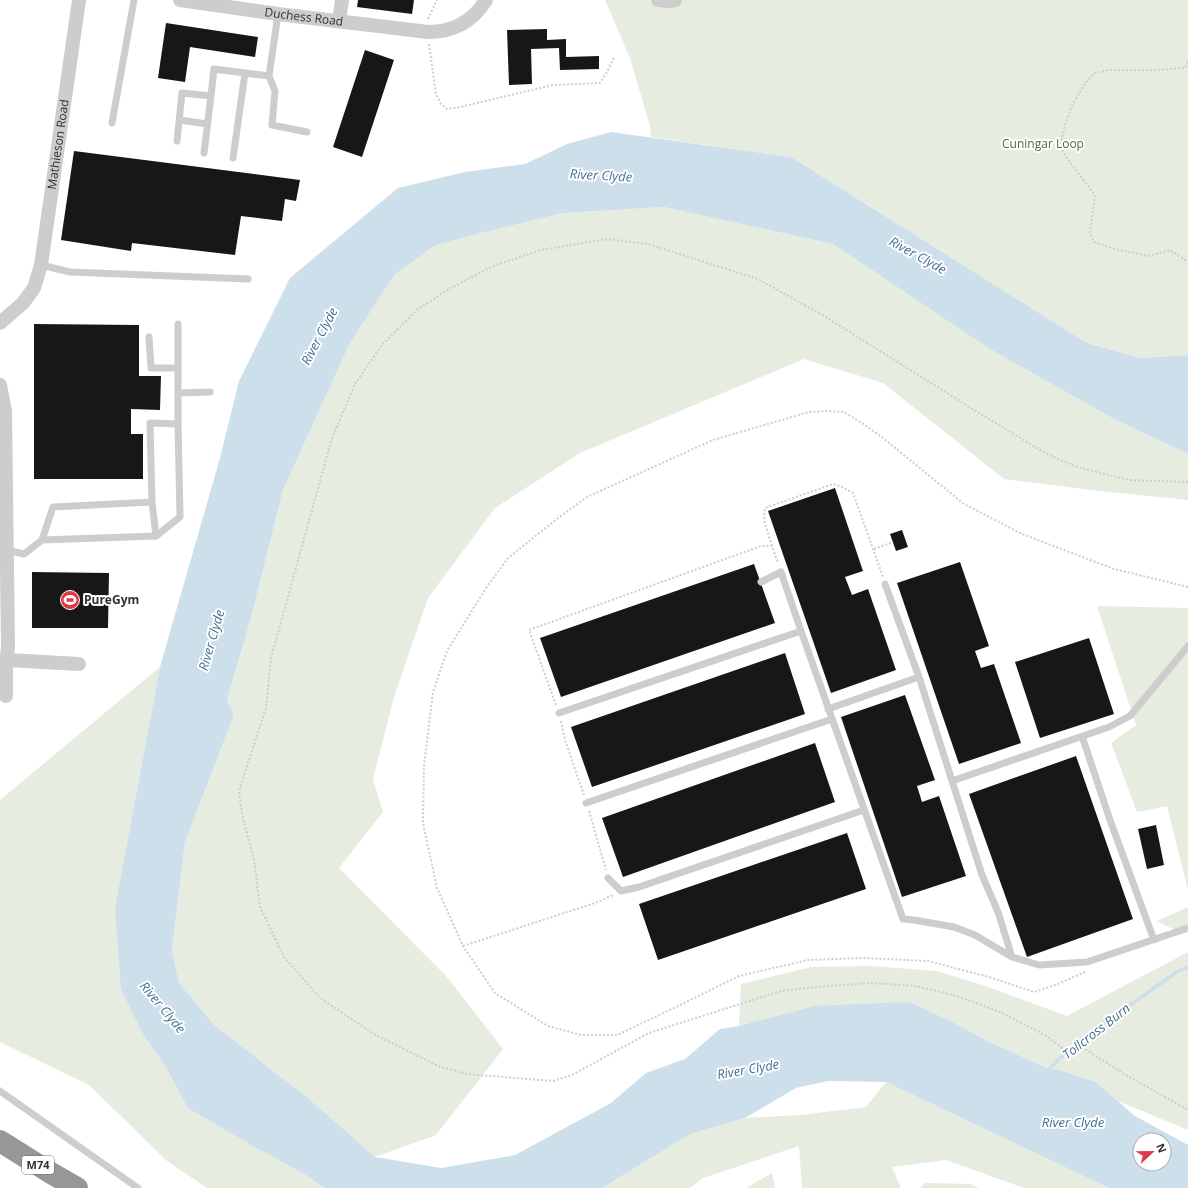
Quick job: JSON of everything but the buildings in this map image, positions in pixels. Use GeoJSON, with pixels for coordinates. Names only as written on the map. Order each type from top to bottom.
{"type":"FeatureCollection","features":[{"type":"Feature","properties":{"kind":"highway","name":"M74"},"geometry":{"type":"LineString","coordinates":[[0,1129],[51,1173]]}},
{"type":"Feature","properties":{"kind":"highway","name":"M74"},"geometry":{"type":"LineString","coordinates":[[0,1141],[77,1188]]}},
{"type":"Feature","properties":{"kind":"street","name":"Mathieson Road"},"geometry":{"type":"LineString","coordinates":[[0,323],[23,303],[34,288],[41,265],[79,0]]}},
{"type":"Feature","properties":{"kind":"street","name":"Duchess Road"},"geometry":{"type":"LineString","coordinates":[[180,0],[425,32],[449,30],[477,13],[486,0]]}},
{"type":"Feature","properties":{"kind":"street"},"geometry":{"type":"LineString","coordinates":[[339,21],[342,0]]}},
{"type":"Feature","properties":{"kind":"street"},"geometry":{"type":"LineString","coordinates":[[658,0],[675,0]]}},
{"type":"Feature","properties":{"kind":"street"},"geometry":{"type":"LineString","coordinates":[[0,385],[4,411],[7,660],[6,696]]}},
{"type":"Feature","properties":{"kind":"street"},"geometry":{"type":"LineString","coordinates":[[7,660],[79,664]]}},
{"type":"Feature","properties":{"kind":"lane"},"geometry":{"type":"LineString","coordinates":[[112,123],[134,0]]}},
{"type":"Feature","properties":{"kind":"lane"},"geometry":{"type":"LineString","coordinates":[[278,14],[269,76],[275,91],[272,125],[307,132]]}},
{"type":"Feature","properties":{"kind":"lane"},"geometry":{"type":"LineString","coordinates":[[204,153],[214,69],[269,76]]}},
{"type":"Feature","properties":{"kind":"lane"},"geometry":{"type":"LineString","coordinates":[[233,158],[245,73]]}},
{"type":"Feature","properties":{"kind":"lane"},"geometry":{"type":"LineString","coordinates":[[177,141],[182,93],[211,96]]}},
{"type":"Feature","properties":{"kind":"lane"},"geometry":{"type":"LineString","coordinates":[[180,120],[208,124]]}},
{"type":"Feature","properties":{"kind":"lane"},"geometry":{"type":"LineString","coordinates":[[41,265],[70,272],[248,279]]}},
{"type":"Feature","properties":{"kind":"lane"},"geometry":{"type":"LineString","coordinates":[[42,540],[156,536],[180,517],[178,324]]}},
{"type":"Feature","properties":{"kind":"lane"},"geometry":{"type":"LineString","coordinates":[[149,337],[151,368],[178,368]]}},
{"type":"Feature","properties":{"kind":"lane"},"geometry":{"type":"LineString","coordinates":[[178,393],[210,392]]}},
{"type":"Feature","properties":{"kind":"lane"},"geometry":{"type":"LineString","coordinates":[[156,536],[152,502],[150,423],[178,424]]}},
{"type":"Feature","properties":{"kind":"lane"},"geometry":{"type":"LineString","coordinates":[[6,550],[24,554],[42,540],[53,507],[152,502]]}},
{"type":"Feature","properties":{"kind":"lane"},"geometry":{"type":"LineString","coordinates":[[761,582],[781,572],[903,919],[954,927],[975,935],[1012,957],[1039,965],[1087,962],[1188,928]]}},
{"type":"Feature","properties":{"kind":"lane"},"geometry":{"type":"LineString","coordinates":[[885,584],[919,677],[982,875],[998,912],[1012,957]]}},
{"type":"Feature","properties":{"kind":"lane"},"geometry":{"type":"LineString","coordinates":[[559,713],[801,631]]}},
{"type":"Feature","properties":{"kind":"lane"},"geometry":{"type":"LineString","coordinates":[[952,781],[1109,727],[1130,716],[1188,646]]}},
{"type":"Feature","properties":{"kind":"lane"},"geometry":{"type":"LineString","coordinates":[[828,709],[919,677]]}},
{"type":"Feature","properties":{"kind":"lane"},"geometry":{"type":"LineString","coordinates":[[586,803],[832,719]]}},
{"type":"Feature","properties":{"kind":"lane"},"geometry":{"type":"LineString","coordinates":[[1082,736],[1110,820],[1154,940]]}},
{"type":"Feature","properties":{"kind":"lane"},"geometry":{"type":"LineString","coordinates":[[608,878],[621,891],[646,884],[864,810]]}},
{"type":"Feature","properties":{"kind":"lane"},"geometry":{"type":"LineString","coordinates":[[0,1091],[138,1188]]}},
{"type":"Feature","properties":{"kind":"path"},"geometry":{"type":"LineString","coordinates":[[436,0],[425,32],[436,94],[441,104],[447,109],[460,108],[553,85],[600,83],[614,58]]}},
{"type":"Feature","properties":{"kind":"path"},"geometry":{"type":"LineString","coordinates":[[1185,68],[1188,62]]}},
{"type":"Feature","properties":{"kind":"path"},"geometry":{"type":"LineString","coordinates":[[1188,70],[1185,68],[1155,70],[1108,70],[1093,74],[1084,85],[1072,106],[1065,125],[1060,146],[1066,157],[1095,195],[1090,233],[1094,242],[1115,249],[1149,256],[1170,250],[1188,262]]}},
{"type":"Feature","properties":{"kind":"path"},"geometry":{"type":"LineString","coordinates":[[1188,482],[1129,480],[1077,467],[1045,453],[824,316],[758,279],[648,244],[607,239],[541,250],[493,266],[449,289],[418,309],[382,345],[355,384],[330,446],[271,658],[266,708],[239,791],[242,814],[254,860],[260,908],[284,958],[320,998],[374,1034],[438,1066],[466,1074],[553,1081],[572,1076],[649,1033],[781,991],[870,983],[915,986],[958,996],[1000,1012],[1045,1035],[1065,1050],[1076,1053],[1083,1048],[1124,1074],[1188,1110]]}},
{"type":"Feature","properties":{"kind":"path"},"geometry":{"type":"LineString","coordinates":[[1087,962],[1087,971],[1058,984],[1034,992],[989,977],[928,961],[864,958],[808,960],[739,976],[617,1035],[581,1035],[548,1026],[495,993],[463,946],[437,888],[423,823],[424,766],[433,692],[447,651],[486,588],[508,558],[558,518],[587,497],[712,440],[808,412],[844,412],[883,438],[964,504],[1022,534],[1114,569],[1188,587]]}},
{"type":"Feature","properties":{"kind":"path"},"geometry":{"type":"LineString","coordinates":[[781,572],[764,520],[765,508],[833,484],[853,493],[885,584]]}},
{"type":"Feature","properties":{"kind":"path"},"geometry":{"type":"LineString","coordinates":[[873,550],[893,542]]}},
{"type":"Feature","properties":{"kind":"path"},"geometry":{"type":"LineString","coordinates":[[608,878],[586,803],[565,740],[559,713],[529,630],[761,546],[772,546]]}},
{"type":"Feature","properties":{"kind":"path"},"geometry":{"type":"LineString","coordinates":[[463,946],[598,902],[621,891]]}},
{"type":"Feature","properties":{"kind":"green space","name":"Cuningar Loop"},"geometry":{"type":"Polygon","coordinates":[[[605,0],[1188,0],[1188,355],[1140,358],[1087,343],[791,157],[651,137],[650,126],[630,58],[605,0]]]}},
{"type":"Feature","properties":{"kind":"green space"},"geometry":{"type":"Polygon","coordinates":[[[664,207],[833,244],[988,348],[1112,418],[1188,454],[1188,500],[1004,479],[883,383],[804,359],[580,453],[495,508],[428,598],[394,697],[373,779],[383,812],[339,868],[447,977],[503,1049],[436,1135],[375,1157],[308,1098],[214,1025],[179,983],[172,950],[185,842],[234,715],[227,700],[251,618],[283,490],[350,343],[395,274],[436,245],[485,232],[563,213],[664,207]]]}},
{"type":"Feature","properties":{"kind":"green space"},"geometry":{"type":"Polygon","coordinates":[[[1097,606],[1188,608],[1188,890],[1167,806],[1137,812],[1111,743],[1136,725],[1097,606]]]}},
{"type":"Feature","properties":{"kind":"green space"},"geometry":{"type":"Polygon","coordinates":[[[160,667],[115,907],[143,1034],[167,1069],[325,1188],[207,1188],[167,1161],[89,1085],[0,1042],[0,800],[160,667]]]}},
{"type":"Feature","properties":{"kind":"green space"},"geometry":{"type":"Polygon","coordinates":[[[1188,907],[1188,925],[1175,930],[1157,921],[1188,907]]]}},
{"type":"Feature","properties":{"kind":"green space"},"geometry":{"type":"Polygon","coordinates":[[[1188,952],[1188,1130],[1118,1101],[1096,1082],[1060,1070],[1049,1069],[985,1040],[951,1021],[909,1002],[739,1026],[741,984],[811,967],[871,966],[937,971],[994,989],[1067,1016],[1188,952]]]}},
{"type":"Feature","properties":{"kind":"green space"},"geometry":{"type":"Polygon","coordinates":[[[886,1082],[1109,1188],[1024,1188],[946,1160],[892,1167],[901,1188],[802,1188],[799,1146],[703,1178],[690,1188],[602,1188],[690,1134],[745,1118],[801,1115],[866,1107],[886,1082]]]}},
{"type":"Feature","properties":{"kind":"green space"},"geometry":{"type":"Polygon","coordinates":[[[772,1173],[775,1188],[746,1188],[772,1173]]]}},
{"type":"Feature","properties":{"kind":"green space"},"geometry":{"type":"Polygon","coordinates":[[[925,1183],[971,1184],[979,1188],[921,1188],[925,1183]]]}},
{"type":"Feature","properties":{"kind":"water","name":"River Clyde"},"geometry":{"type":"Polygon","coordinates":[[[611,132],[791,157],[1087,343],[1140,358],[1188,355],[1188,454],[1112,418],[988,348],[833,244],[664,207],[563,213],[436,245],[395,274],[350,343],[283,490],[251,618],[227,700],[234,715],[185,842],[172,950],[179,983],[214,1025],[308,1098],[375,1157],[441,1168],[515,1155],[611,1103],[646,1073],[685,1059],[720,1029],[739,1026],[815,1006],[909,1002],[951,1021],[985,1040],[1049,1069],[1060,1070],[1096,1082],[1135,1116],[1164,1132],[1132,1132],[1132,1172],[1172,1172],[1172,1136],[1188,1145],[1188,1188],[1109,1188],[886,1082],[828,1081],[796,1088],[745,1118],[690,1134],[602,1188],[325,1188],[306,1175],[188,1108],[167,1069],[143,1034],[121,989],[115,907],[160,667],[220,458],[239,381],[290,278],[398,188],[465,172],[525,164],[567,144],[611,132]]]}},
{"type":"Feature","properties":{"kind":"waterway","name":"Tollcross Burn"},"geometry":{"type":"LineString","coordinates":[[1047,1072],[1083,1038],[1177,972],[1185,968],[1188,969]]}},
{"type":"Feature","properties":{"kind":"place","name":"PureGym"},"geometry":{"type":"Point","coordinates":[70,600]}}]}
